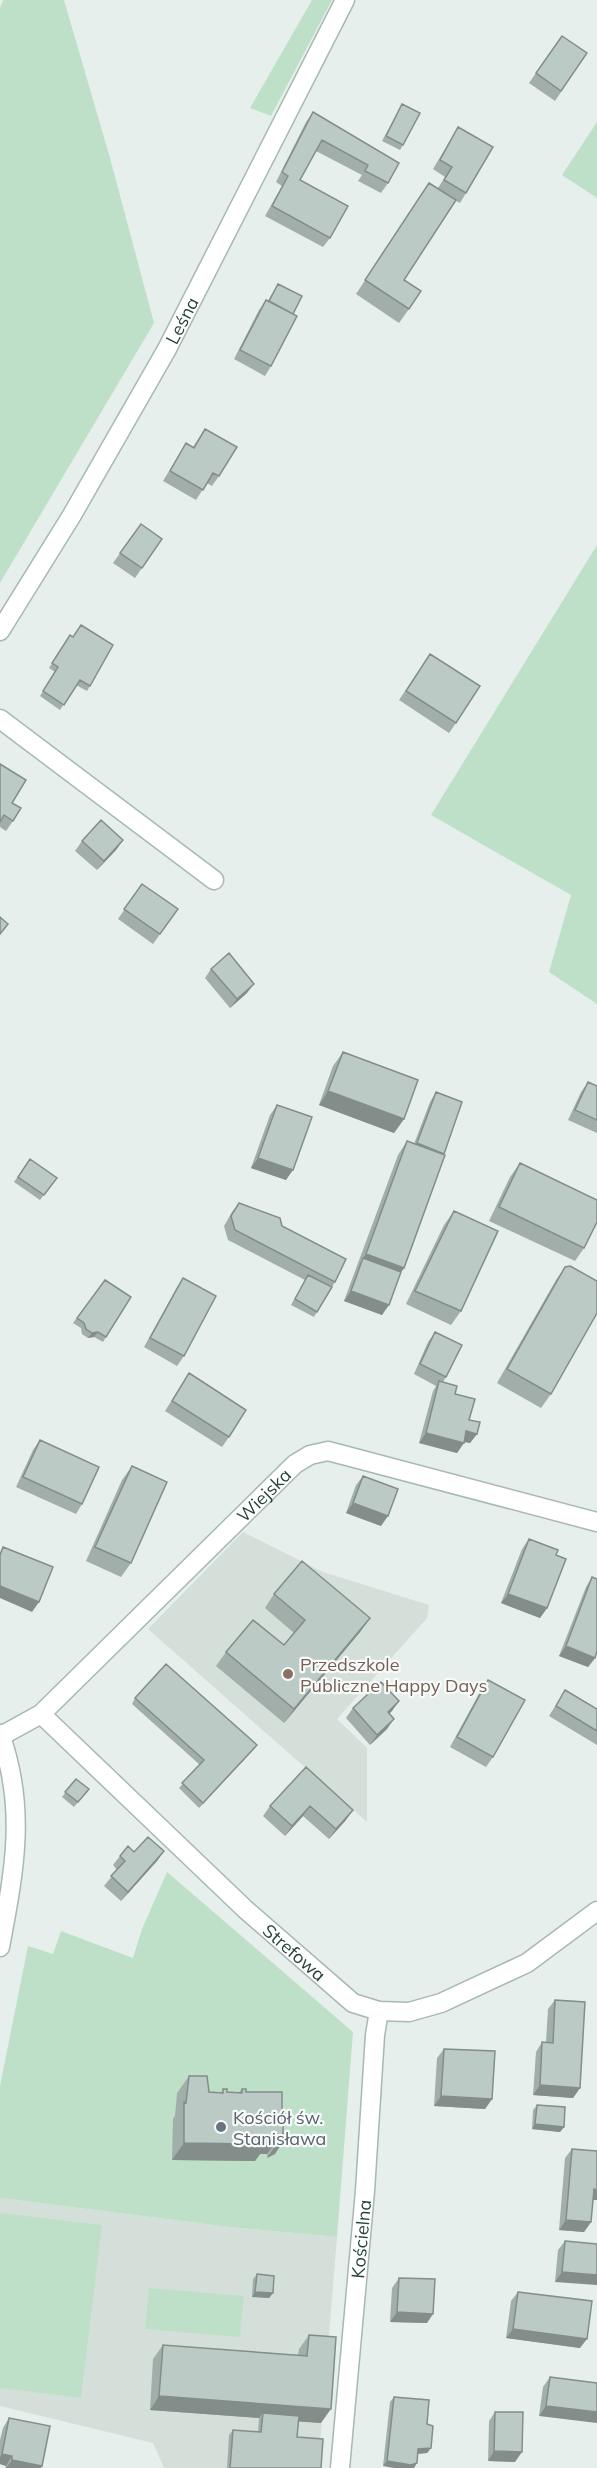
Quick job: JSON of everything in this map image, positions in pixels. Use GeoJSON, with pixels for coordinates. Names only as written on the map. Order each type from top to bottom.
{"type":"FeatureCollection","features":[{"type":"Feature","properties":{"kind":"street","name":"Leśna"},"geometry":{"type":"LineString","coordinates":[[0,631],[72,515],[176,332],[345,0]]}},
{"type":"Feature","properties":{"kind":"street"},"geometry":{"type":"LineString","coordinates":[[0,719],[214,880]]}},
{"type":"Feature","properties":{"kind":"street","name":"Wiejska"},"geometry":{"type":"LineString","coordinates":[[0,1735],[41,1714],[295,1464],[310,1455],[328,1450],[597,1522]]}},
{"type":"Feature","properties":{"kind":"street","name":"Strefowa"},"geometry":{"type":"LineString","coordinates":[[41,1714],[245,1909],[353,2002],[379,2010],[409,2012],[441,2003],[527,1963],[597,1911]]}},
{"type":"Feature","properties":{"kind":"street"},"geometry":{"type":"LineString","coordinates":[[0,1735],[12,1780],[17,1837],[14,1873],[0,1947]]}},
{"type":"Feature","properties":{"kind":"street","name":"Kościelna"},"geometry":{"type":"LineString","coordinates":[[340,2468],[365,2191],[375,2035],[379,2010]]}},
{"type":"Feature","properties":{"kind":"shaded area","name":"Przedszkole Publiczne Happy Days"},"geometry":{"type":"Polygon","coordinates":[[[243,1532],[323,1572],[429,1605],[427,1618],[337,1719],[367,1748],[367,1822],[148,1629],[243,1532]]]}},
{"type":"Feature","properties":{"kind":"shaded area"},"geometry":{"type":"Polygon","coordinates":[[[0,2198],[229,2227],[337,2237],[318,2468],[164,2468],[153,2443],[0,2406],[0,2198]]]}},
{"type":"Feature","properties":{"kind":"green space"},"geometry":{"type":"Polygon","coordinates":[[[3,0],[64,0],[110,158],[154,323],[0,583],[0,8],[3,0]]]}},
{"type":"Feature","properties":{"kind":"green space"},"geometry":{"type":"Polygon","coordinates":[[[312,0],[332,0],[271,116],[250,108],[312,0]]]}},
{"type":"Feature","properties":{"kind":"green space"},"geometry":{"type":"Polygon","coordinates":[[[597,122],[597,198],[562,175],[597,122]]]}},
{"type":"Feature","properties":{"kind":"green space"},"geometry":{"type":"Polygon","coordinates":[[[597,545],[597,1004],[549,972],[571,895],[431,815],[597,545]]]}},
{"type":"Feature","properties":{"kind":"green space"},"geometry":{"type":"Polygon","coordinates":[[[167,1872],[353,2032],[337,2237],[229,2227],[0,2198],[0,2086],[28,1946],[53,1954],[61,1931],[133,1958],[142,1929],[167,1872]]]}},
{"type":"Feature","properties":{"kind":"green space"},"geometry":{"type":"Polygon","coordinates":[[[0,2213],[102,2225],[81,2398],[0,2388],[0,2213]]]}},
{"type":"Feature","properties":{"kind":"green space"},"geometry":{"type":"Polygon","coordinates":[[[149,2288],[244,2296],[240,2337],[145,2329],[149,2288]]]}},
{"type":"Feature","properties":{"kind":"building"},"geometry":{"type":"Polygon","coordinates":[[[562,36],[587,53],[561,91],[536,73],[562,36]]]}},
{"type":"Feature","properties":{"kind":"building"},"geometry":{"type":"Polygon","coordinates":[[[402,104],[420,113],[403,145],[386,136],[402,104]]]}},
{"type":"Feature","properties":{"kind":"building"},"geometry":{"type":"Polygon","coordinates":[[[313,112],[399,163],[388,183],[365,171],[368,165],[322,140],[300,180],[348,206],[330,238],[272,206],[288,176],[282,172],[313,112]]]}},
{"type":"Feature","properties":{"kind":"building"},"geometry":{"type":"Polygon","coordinates":[[[458,127],[493,147],[466,193],[444,180],[452,167],[440,160],[458,127]]]}},
{"type":"Feature","properties":{"kind":"building"},"geometry":{"type":"Polygon","coordinates":[[[429,183],[456,200],[404,280],[421,291],[409,309],[365,280],[429,183]]]}},
{"type":"Feature","properties":{"kind":"building"},"geometry":{"type":"Polygon","coordinates":[[[278,284],[302,296],[293,314],[269,301],[278,284]]]}},
{"type":"Feature","properties":{"kind":"building"},"geometry":{"type":"Polygon","coordinates":[[[266,300],[297,316],[271,366],[240,350],[266,300]]]}},
{"type":"Feature","properties":{"kind":"building"},"geometry":{"type":"Polygon","coordinates":[[[205,429],[237,447],[219,476],[213,473],[203,490],[170,471],[186,443],[194,448],[205,429]]]}},
{"type":"Feature","properties":{"kind":"building"},"geometry":{"type":"Polygon","coordinates":[[[141,524],[162,539],[142,568],[120,553],[141,524]]]}},
{"type":"Feature","properties":{"kind":"building"},"geometry":{"type":"Polygon","coordinates":[[[81,625],[113,645],[90,686],[80,680],[64,705],[43,691],[58,667],[52,663],[70,635],[73,637],[81,625]]]}},
{"type":"Feature","properties":{"kind":"building"},"geometry":{"type":"Polygon","coordinates":[[[430,654],[480,686],[456,723],[406,691],[430,654]]]}},
{"type":"Feature","properties":{"kind":"building"},"geometry":{"type":"Polygon","coordinates":[[[0,764],[26,780],[12,803],[21,808],[13,821],[4,815],[0,822],[0,764]]]}},
{"type":"Feature","properties":{"kind":"building"},"geometry":{"type":"Polygon","coordinates":[[[101,820],[123,840],[104,861],[82,841],[101,820]]]}},
{"type":"Feature","properties":{"kind":"building"},"geometry":{"type":"Polygon","coordinates":[[[142,884],[178,909],[160,934],[124,909],[142,884]]]}},
{"type":"Feature","properties":{"kind":"building"},"geometry":{"type":"Polygon","coordinates":[[[0,917],[8,924],[0,934],[0,917]]]}},
{"type":"Feature","properties":{"kind":"building"},"geometry":{"type":"Polygon","coordinates":[[[229,953],[254,984],[237,999],[211,969],[229,953]]]}},
{"type":"Feature","properties":{"kind":"building"},"geometry":{"type":"Polygon","coordinates":[[[343,1052],[418,1080],[404,1119],[328,1091],[343,1052]]]}},
{"type":"Feature","properties":{"kind":"building"},"geometry":{"type":"Polygon","coordinates":[[[588,1082],[597,1086],[597,1120],[575,1110],[588,1082]]]}},
{"type":"Feature","properties":{"kind":"building"},"geometry":{"type":"Polygon","coordinates":[[[436,1092],[462,1102],[444,1154],[417,1143],[436,1092]]]}},
{"type":"Feature","properties":{"kind":"building"},"geometry":{"type":"Polygon","coordinates":[[[277,1105],[312,1117],[293,1170],[258,1158],[277,1105]]]}},
{"type":"Feature","properties":{"kind":"building"},"geometry":{"type":"Polygon","coordinates":[[[407,1141],[445,1155],[404,1268],[366,1254],[407,1141]]]}},
{"type":"Feature","properties":{"kind":"building"},"geometry":{"type":"Polygon","coordinates":[[[30,1159],[57,1178],[44,1195],[18,1177],[30,1159]]]}},
{"type":"Feature","properties":{"kind":"building"},"geometry":{"type":"Polygon","coordinates":[[[520,1163],[597,1200],[597,1222],[584,1248],[499,1207],[520,1163]]]}},
{"type":"Feature","properties":{"kind":"building"},"geometry":{"type":"Polygon","coordinates":[[[239,1203],[280,1218],[282,1226],[346,1259],[335,1282],[235,1230],[231,1216],[239,1203]]]}},
{"type":"Feature","properties":{"kind":"building"},"geometry":{"type":"Polygon","coordinates":[[[454,1211],[498,1231],[461,1311],[415,1291],[454,1211]]]}},
{"type":"Feature","properties":{"kind":"building"},"geometry":{"type":"Polygon","coordinates":[[[363,1258],[401,1272],[389,1305],[351,1291],[363,1258]]]}},
{"type":"Feature","properties":{"kind":"building"},"geometry":{"type":"Polygon","coordinates":[[[570,1266],[597,1281],[597,1313],[551,1394],[507,1369],[565,1267],[570,1266]]]}},
{"type":"Feature","properties":{"kind":"building"},"geometry":{"type":"Polygon","coordinates":[[[308,1275],[332,1287],[317,1312],[295,1299],[308,1275]]]}},
{"type":"Feature","properties":{"kind":"building"},"geometry":{"type":"Polygon","coordinates":[[[183,1278],[216,1296],[184,1356],[150,1338],[183,1278]]]}},
{"type":"Feature","properties":{"kind":"building"},"geometry":{"type":"Polygon","coordinates":[[[105,1280],[131,1297],[106,1337],[98,1332],[92,1333],[77,1318],[105,1280]]]}},
{"type":"Feature","properties":{"kind":"building"},"geometry":{"type":"Polygon","coordinates":[[[435,1332],[462,1345],[446,1377],[420,1364],[435,1332]]]}},
{"type":"Feature","properties":{"kind":"building"},"geometry":{"type":"Polygon","coordinates":[[[189,1373],[246,1410],[229,1437],[172,1401],[189,1373]]]}},
{"type":"Feature","properties":{"kind":"building"},"geometry":{"type":"Polygon","coordinates":[[[439,1381],[457,1386],[455,1394],[475,1399],[469,1420],[480,1422],[477,1434],[466,1431],[464,1443],[426,1433],[439,1381]]]}},
{"type":"Feature","properties":{"kind":"building"},"geometry":{"type":"Polygon","coordinates":[[[40,1440],[99,1467],[82,1504],[23,1477],[40,1440]]]}},
{"type":"Feature","properties":{"kind":"building"},"geometry":{"type":"Polygon","coordinates":[[[132,1466],[167,1482],[131,1563],[95,1547],[132,1466]]]}},
{"type":"Feature","properties":{"kind":"building"},"geometry":{"type":"Polygon","coordinates":[[[363,1476],[398,1489],[388,1516],[353,1503],[363,1476]]]}},
{"type":"Feature","properties":{"kind":"building"},"geometry":{"type":"Polygon","coordinates":[[[529,1539],[558,1550],[556,1555],[566,1559],[547,1608],[508,1594],[529,1539]]]}},
{"type":"Feature","properties":{"kind":"building"},"geometry":{"type":"Polygon","coordinates":[[[3,1547],[53,1567],[39,1602],[0,1586],[0,1555],[3,1547]]]}},
{"type":"Feature","properties":{"kind":"building"},"geometry":{"type":"Polygon","coordinates":[[[302,1561],[370,1618],[294,1709],[226,1652],[253,1620],[284,1645],[305,1620],[274,1594],[302,1561]]]}},
{"type":"Feature","properties":{"kind":"building"},"geometry":{"type":"Polygon","coordinates":[[[592,1577],[597,1579],[597,1651],[595,1658],[566,1646],[592,1577]]]}},
{"type":"Feature","properties":{"kind":"building"},"geometry":{"type":"Polygon","coordinates":[[[166,1664],[257,1745],[203,1803],[182,1783],[204,1760],[135,1698],[166,1664]]]}},
{"type":"Feature","properties":{"kind":"building"},"geometry":{"type":"Polygon","coordinates":[[[488,1680],[525,1700],[493,1757],[457,1737],[488,1680]]]}},
{"type":"Feature","properties":{"kind":"building"},"geometry":{"type":"Polygon","coordinates":[[[381,1682],[399,1701],[388,1712],[394,1719],[377,1735],[353,1708],[381,1682]]]}},
{"type":"Feature","properties":{"kind":"building"},"geometry":{"type":"Polygon","coordinates":[[[565,1690],[597,1709],[597,1731],[556,1706],[565,1690]]]}},
{"type":"Feature","properties":{"kind":"building"},"geometry":{"type":"Polygon","coordinates":[[[306,1767],[353,1810],[336,1829],[310,1806],[292,1826],[270,1806],[306,1767]]]}},
{"type":"Feature","properties":{"kind":"building"},"geometry":{"type":"Polygon","coordinates":[[[76,1779],[89,1789],[78,1802],[65,1792],[76,1779]]]}},
{"type":"Feature","properties":{"kind":"building"},"geometry":{"type":"Polygon","coordinates":[[[148,1837],[164,1851],[128,1892],[111,1876],[125,1861],[120,1856],[128,1846],[134,1852],[148,1837]]]}},
{"type":"Feature","properties":{"kind":"building"},"geometry":{"type":"Polygon","coordinates":[[[555,2000],[585,2002],[580,2088],[540,2085],[542,2042],[553,2043],[555,2000]]]}},
{"type":"Feature","properties":{"kind":"building"},"geometry":{"type":"Polygon","coordinates":[[[444,2049],[495,2051],[492,2099],[441,2096],[444,2049]]]}},
{"type":"Feature","properties":{"kind":"building"},"geometry":{"type":"Polygon","coordinates":[[[189,2076],[207,2076],[209,2092],[223,2093],[223,2089],[227,2089],[227,2092],[242,2093],[242,2089],[246,2089],[246,2092],[282,2092],[282,2110],[286,2110],[287,2113],[283,2114],[283,2134],[286,2134],[286,2137],[279,2141],[279,2137],[266,2136],[266,2144],[184,2143],[184,2102],[186,2103],[189,2076]]]}},
{"type":"Feature","properties":{"kind":"building"},"geometry":{"type":"Polygon","coordinates":[[[537,2105],[565,2107],[564,2127],[535,2124],[537,2105]]]}},
{"type":"Feature","properties":{"kind":"building"},"geometry":{"type":"Polygon","coordinates":[[[572,2149],[597,2151],[597,2190],[594,2189],[591,2222],[566,2220],[572,2149]]]}},
{"type":"Feature","properties":{"kind":"building"},"geometry":{"type":"Polygon","coordinates":[[[565,2241],[597,2244],[597,2275],[562,2272],[565,2241]]]}},
{"type":"Feature","properties":{"kind":"building"},"geometry":{"type":"Polygon","coordinates":[[[257,2274],[274,2276],[273,2293],[255,2292],[257,2274]]]}},
{"type":"Feature","properties":{"kind":"building"},"geometry":{"type":"Polygon","coordinates":[[[399,2278],[435,2279],[433,2314],[397,2312],[399,2278]]]}},
{"type":"Feature","properties":{"kind":"building"},"geometry":{"type":"Polygon","coordinates":[[[518,2292],[592,2301],[587,2339],[513,2329],[518,2292]]]}},
{"type":"Feature","properties":{"kind":"building"},"geometry":{"type":"Polygon","coordinates":[[[309,2335],[336,2337],[331,2409],[159,2396],[163,2345],[307,2356],[309,2335]]]}},
{"type":"Feature","properties":{"kind":"building"},"geometry":{"type":"Polygon","coordinates":[[[550,2377],[597,2383],[597,2412],[546,2406],[550,2377]]]}},
{"type":"Feature","properties":{"kind":"building"},"geometry":{"type":"Polygon","coordinates":[[[394,2397],[429,2400],[427,2424],[433,2426],[431,2448],[418,2449],[417,2463],[411,2465],[387,2461],[394,2397]]]}},
{"type":"Feature","properties":{"kind":"building"},"geometry":{"type":"Polygon","coordinates":[[[495,2412],[523,2412],[522,2452],[494,2451],[495,2412]]]}},
{"type":"Feature","properties":{"kind":"building"},"geometry":{"type":"Polygon","coordinates":[[[263,2413],[299,2416],[297,2437],[323,2439],[321,2468],[230,2468],[233,2430],[261,2432],[263,2413]]]}},
{"type":"Feature","properties":{"kind":"building"},"geometry":{"type":"Polygon","coordinates":[[[9,2418],[50,2426],[42,2466],[12,2460],[12,2456],[2,2454],[9,2418]]]}},
{"type":"Feature","properties":{"kind":"place","name":"Przedszkole Publiczne Happy Days"},"geometry":{"type":"Point","coordinates":[288,1674]}},
{"type":"Feature","properties":{"kind":"place","name":"Kościół św. Stanisława"},"geometry":{"type":"Point","coordinates":[221,2127]}}]}
